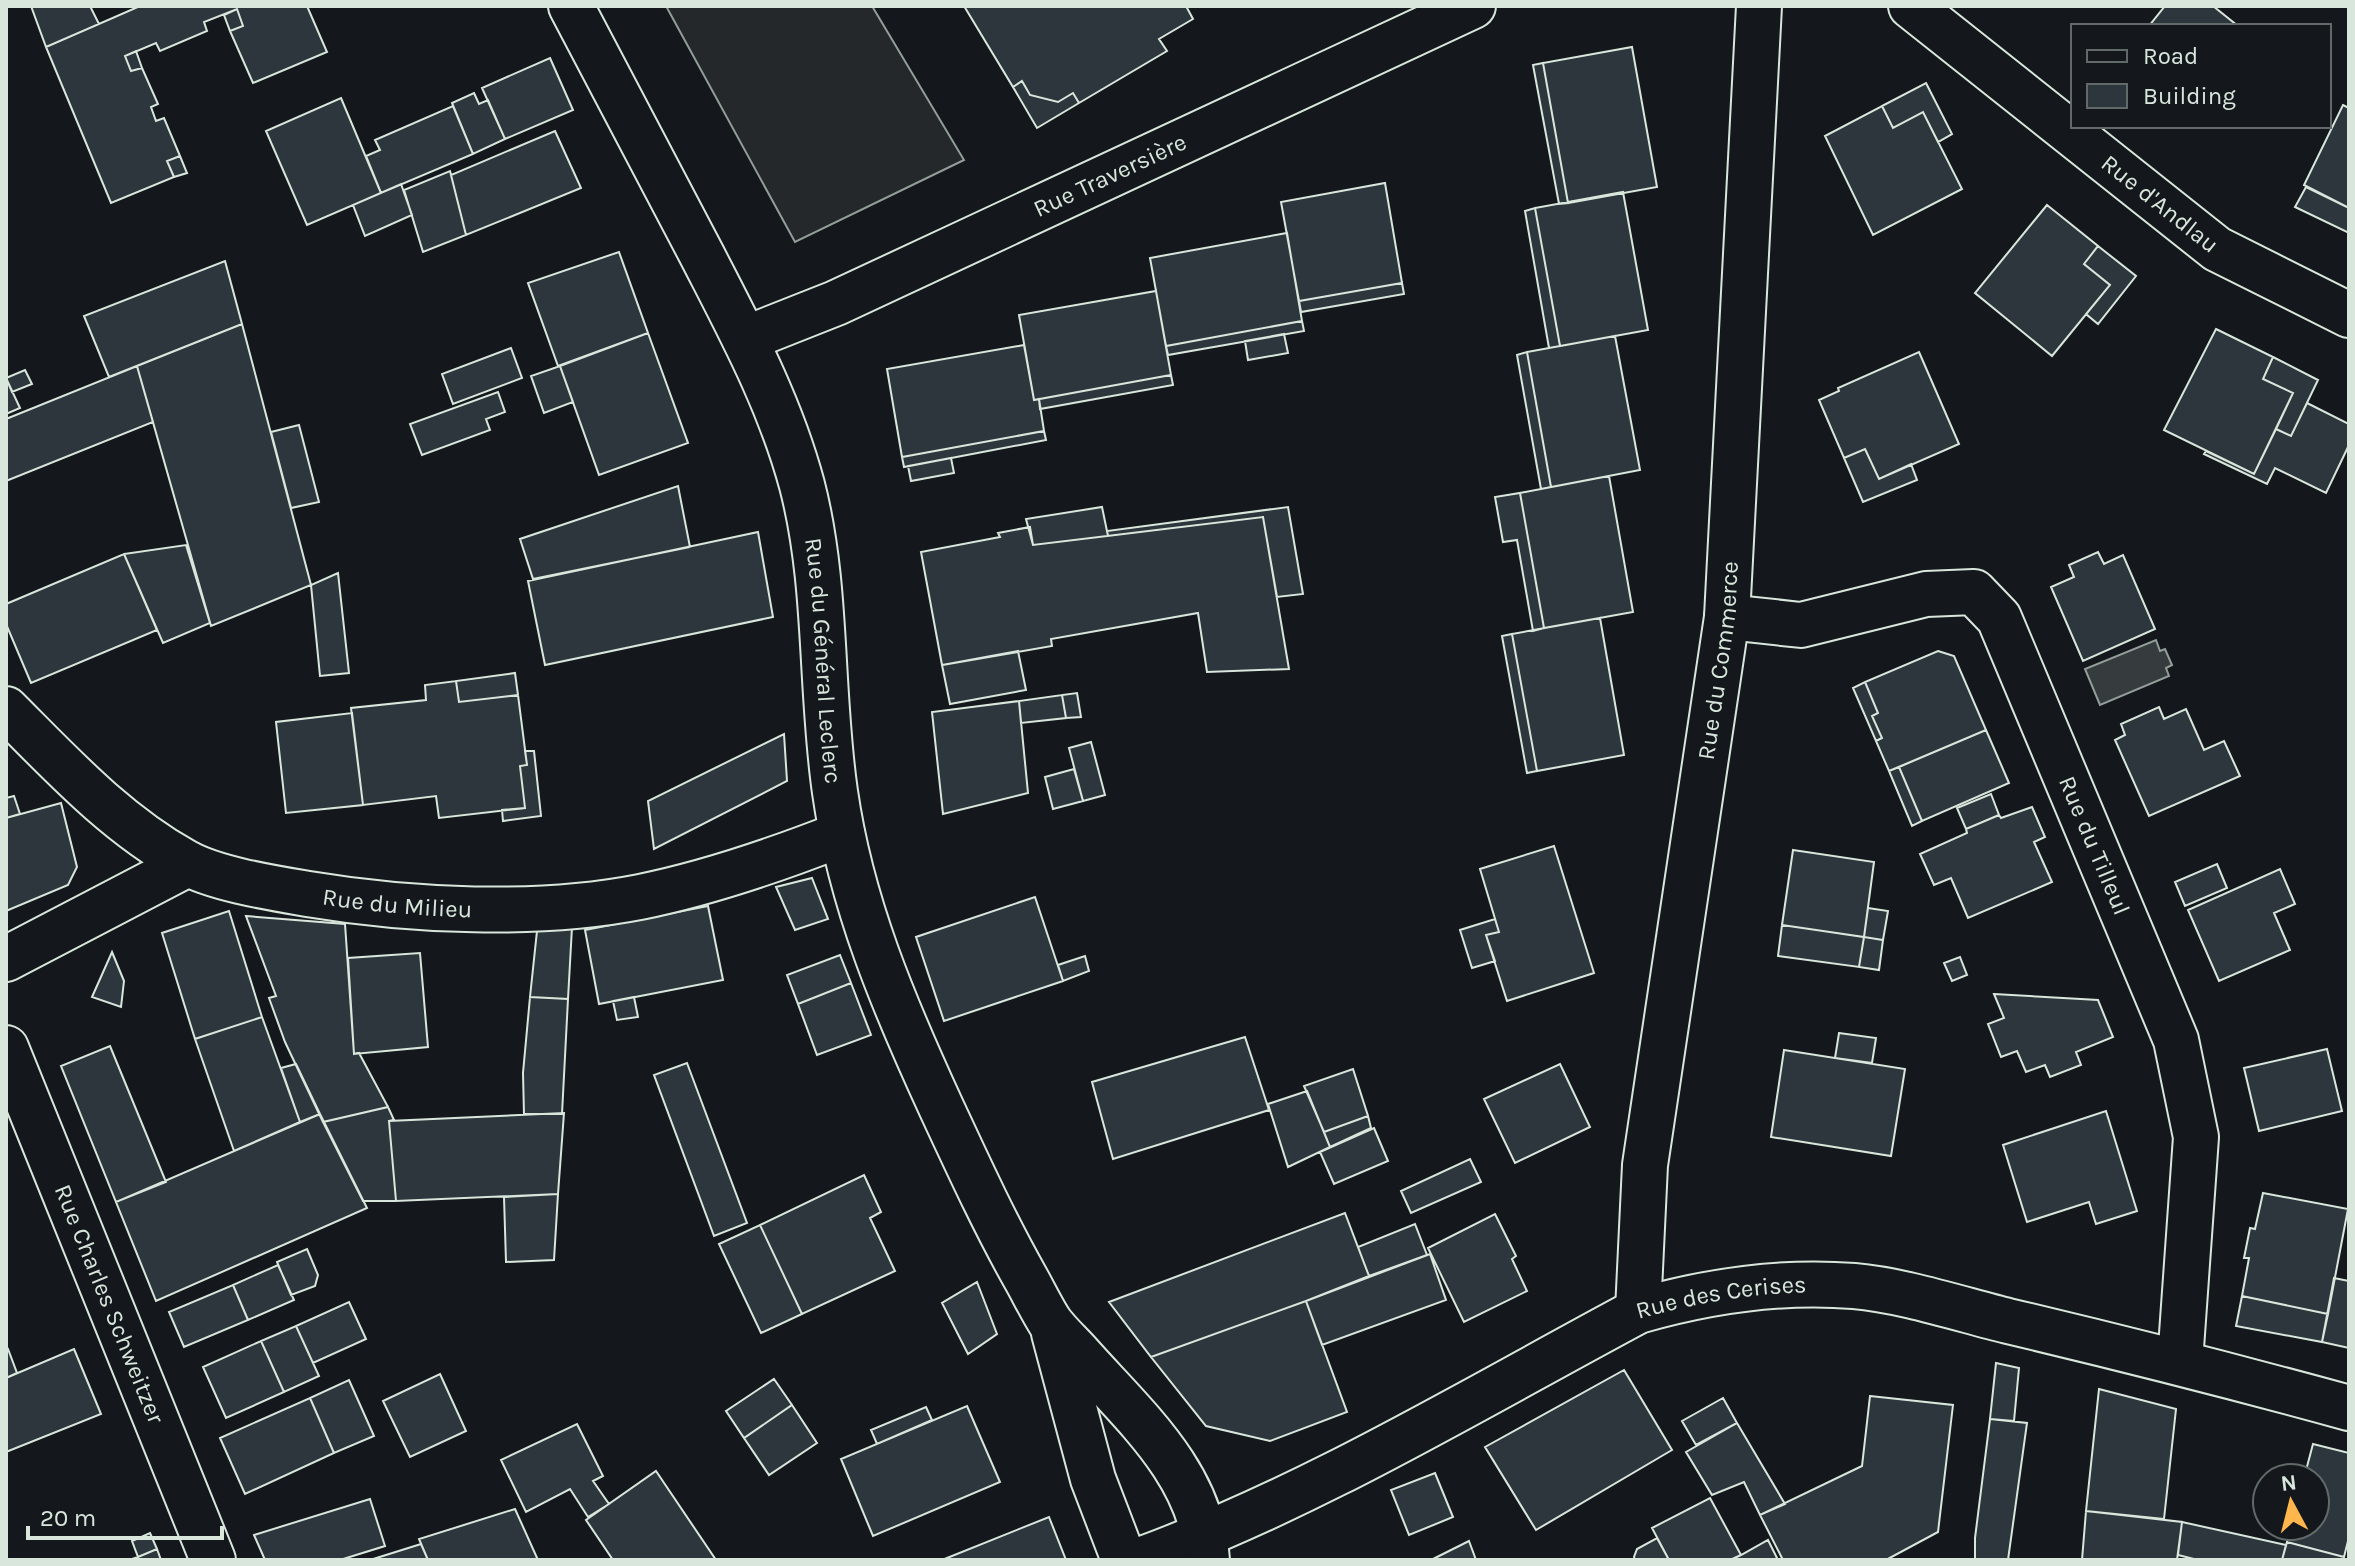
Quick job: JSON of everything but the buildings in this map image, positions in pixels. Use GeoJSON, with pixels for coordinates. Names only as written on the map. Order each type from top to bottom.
{"type":"FeatureCollection","features":[{"type":"Feature","properties":{"kind":"street","name":"Rue du Général Leclerc"},"geometry":{"type":"LineString","coordinates":[[571,6],[745,339],[778,409],[801,480],[812,529],[834,788],[842,834],[868,933],[903,1025],[984,1198],[1051,1323],[1093,1479],[1124,1560]]}},
{"type":"Feature","properties":{"kind":"street","name":"Rue Traversière"},"geometry":{"type":"LineString","coordinates":[[745,339],[836,303],[1473,6]]}},
{"type":"Feature","properties":{"kind":"street","name":"Rue du Commerce"},"geometry":{"type":"LineString","coordinates":[[1638,1311],[1645,1165],[1727,617],[1759,6]]}},
{"type":"Feature","properties":{"kind":"street","name":"Rue d'Andlau"},"geometry":{"type":"LineString","coordinates":[[1911,6],[2217,249],[2349,315]]}},
{"type":"Feature","properties":{"kind":"street","name":"Rue du Tilleul"},"geometry":{"type":"LineString","coordinates":[[1727,617],[1801,625],[1926,594],[1974,592],[1999,618],[2176,1040],[2196,1137],[2180,1362]]}},
{"type":"Feature","properties":{"kind":"street","name":"Rue du Milieu"},"geometry":{"type":"LineString","coordinates":[[6,709],[101,804],[188,864],[279,889],[338,899],[439,908],[530,908],[637,898],[690,886],[842,834]]}},
{"type":"Feature","properties":{"kind":"street"},"geometry":{"type":"LineString","coordinates":[[6,959],[188,864]]}},
{"type":"Feature","properties":{"kind":"street","name":"Rue Charles Schweitzer"},"geometry":{"type":"LineString","coordinates":[[6,1048],[213,1560]]}},
{"type":"Feature","properties":{"kind":"street","name":"Rue des Cerises"},"geometry":{"type":"LineString","coordinates":[[1140,1560],[1206,1548],[1312,1486],[1638,1311],[1687,1297],[1737,1290],[1800,1284],[1856,1286],[2180,1362],[2349,1408]]}},
{"type":"Feature","properties":{"kind":"street","name":"Rue du Général Leclerc"},"geometry":{"type":"LineString","coordinates":[[1051,1323],[1162,1445],[1188,1489],[1206,1548]]}},
{"type":"Feature","properties":{"kind":"shaded area"},"geometry":{"type":"Polygon","coordinates":[[[666,6],[872,6],[964,160],[795,242],[666,6]]]}},
{"type":"Feature","properties":{"kind":"shaded area"},"geometry":{"type":"Polygon","coordinates":[[[2156,640],[2160,651],[2165,649],[2172,665],[2166,668],[2169,676],[2100,705],[2085,669],[2156,640]]]}}]}
